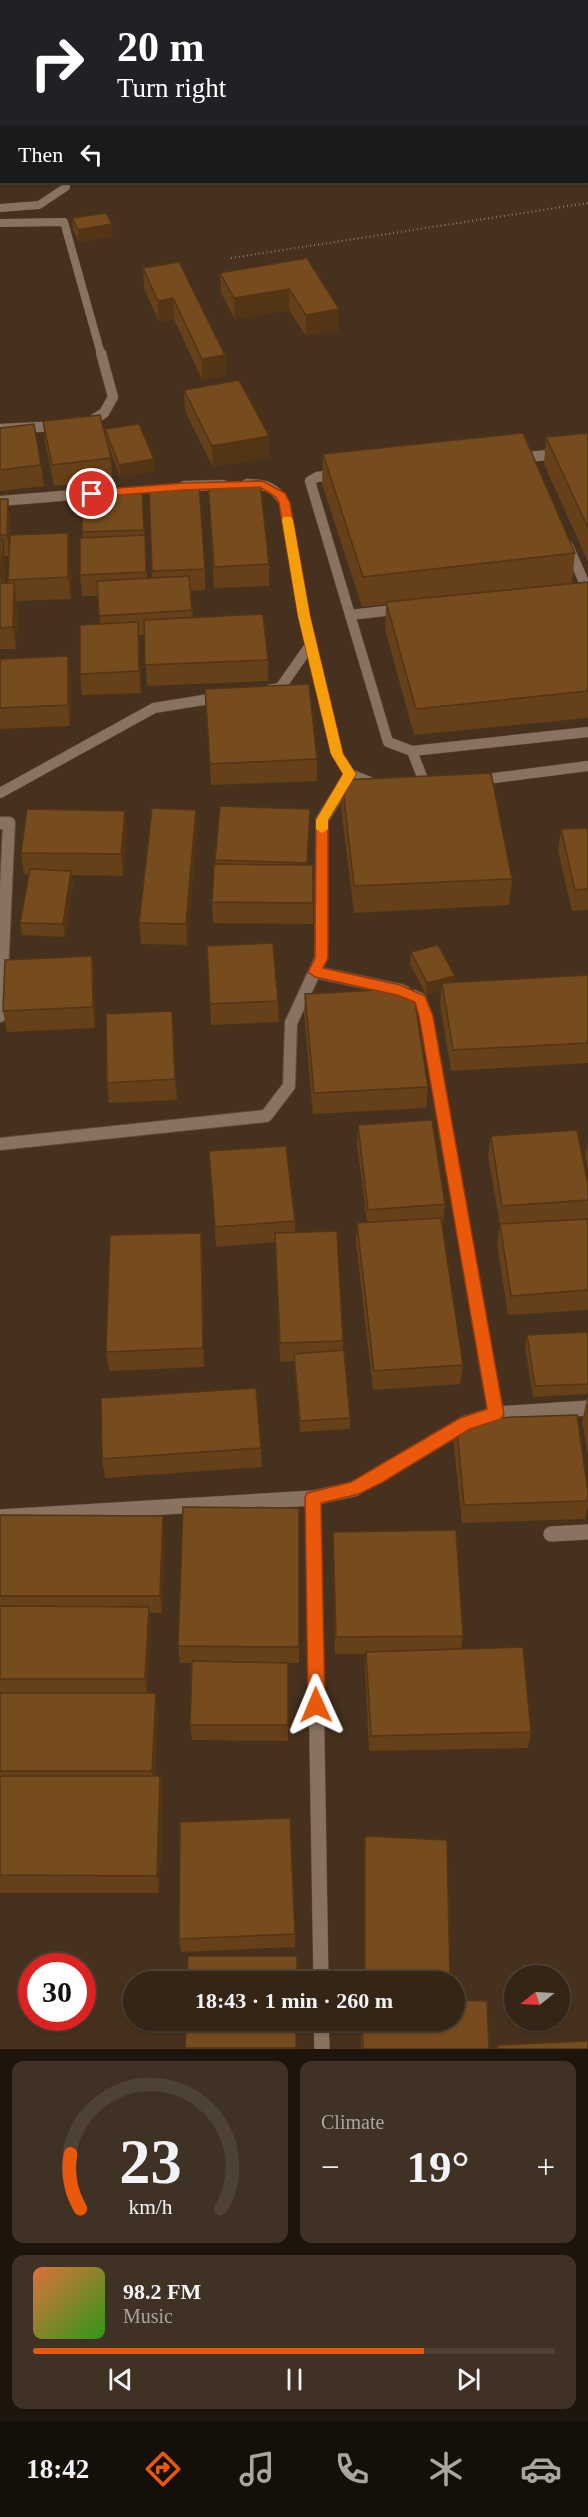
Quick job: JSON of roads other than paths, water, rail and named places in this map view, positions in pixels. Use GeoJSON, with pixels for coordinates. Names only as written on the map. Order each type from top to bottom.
{"type":"FeatureCollection","features":[{"type":"Feature","properties":{"kind":"street"},"geometry":{"type":"LineString","coordinates":[[0,208],[39,205],[66,186],[65,183]]}},
{"type":"Feature","properties":{"kind":"street"},"geometry":{"type":"LineString","coordinates":[[0,223],[64,222],[113,397],[104,413],[87,424],[76,424]]}},
{"type":"Feature","properties":{"kind":"street"},"geometry":{"type":"LineString","coordinates":[[0,429],[65,425]]}},
{"type":"Feature","properties":{"kind":"street"},"geometry":{"type":"LineString","coordinates":[[505,459],[588,451]]}},
{"type":"Feature","properties":{"kind":"street"},"geometry":{"type":"LineString","coordinates":[[529,456],[533,467]]}},
{"type":"Feature","properties":{"kind":"street"},"geometry":{"type":"LineString","coordinates":[[351,473],[317,477],[310,482],[388,742],[412,751],[588,732]]}},
{"type":"Feature","properties":{"kind":"street"},"geometry":{"type":"LineString","coordinates":[[173,487],[262,484],[281,495],[311,644],[337,754],[350,774],[371,783],[389,787]]}},
{"type":"Feature","properties":{"kind":"street"},"geometry":{"type":"LineString","coordinates":[[0,501],[104,493]]}},
{"type":"Feature","properties":{"kind":"street"},"geometry":{"type":"LineString","coordinates":[[565,538],[588,590],[575,590]]}},
{"type":"Feature","properties":{"kind":"street"},"geometry":{"type":"LineString","coordinates":[[350,615],[410,609]]}},
{"type":"Feature","properties":{"kind":"street"},"geometry":{"type":"LineString","coordinates":[[257,692],[280,688],[311,644]]}},
{"type":"Feature","properties":{"kind":"street"},"geometry":{"type":"LineString","coordinates":[[0,793],[154,708],[234,696]]}},
{"type":"Feature","properties":{"kind":"street"},"geometry":{"type":"LineString","coordinates":[[412,751],[427,787]]}},
{"type":"Feature","properties":{"kind":"street"},"geometry":{"type":"LineString","coordinates":[[473,781],[588,766]]}},
{"type":"Feature","properties":{"kind":"street"},"geometry":{"type":"LineString","coordinates":[[0,1144],[266,1116],[289,1086],[291,1023],[321,958],[322,820],[350,774]]}},
{"type":"Feature","properties":{"kind":"street"},"geometry":{"type":"LineString","coordinates":[[0,823],[9,823],[0,1016]]}},
{"type":"Feature","properties":{"kind":"street"},"geometry":{"type":"LineString","coordinates":[[315,972],[400,990],[420,999],[426,1016],[496,1414]]}},
{"type":"Feature","properties":{"kind":"street"},"geometry":{"type":"LineString","coordinates":[[0,1516],[313,1498],[354,1489],[466,1423],[496,1414],[588,1408]]}},
{"type":"Feature","properties":{"kind":"street"},"geometry":{"type":"LineString","coordinates":[[313,1498],[321,1971]]}},
{"type":"Feature","properties":{"kind":"street"},"geometry":{"type":"LineString","coordinates":[[551,1534],[588,1532]]}},
{"type":"Feature","properties":{"kind":"street"},"geometry":{"type":"LineString","coordinates":[[321,2031],[322,2049]]}}]}
